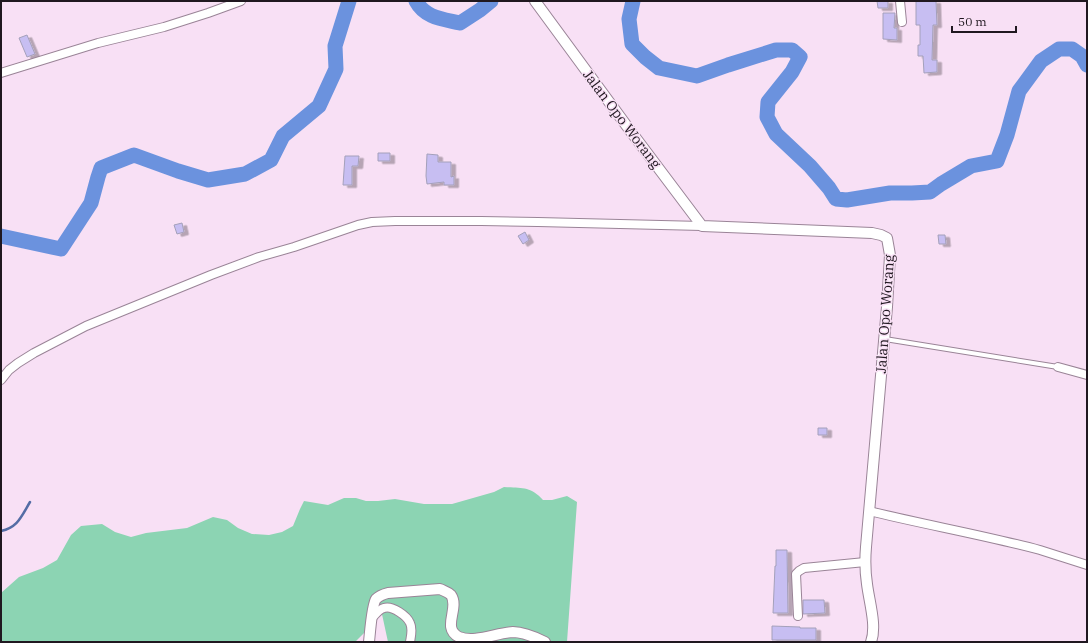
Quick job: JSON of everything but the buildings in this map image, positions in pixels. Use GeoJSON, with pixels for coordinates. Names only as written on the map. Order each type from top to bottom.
{"type":"FeatureCollection","features":[{"type":"Feature","properties":{"kind":"street"},"geometry":{"type":"LineString","coordinates":[[1,73],[98,43],[164,27],[241,1]]}},
{"type":"Feature","properties":{"kind":"street","name":"Jalan Opo Worang"},"geometry":{"type":"LineString","coordinates":[[535,1],[702,226],[872,233],[887,238],[890,255],[865,562],[866,583],[873,633],[871,642]]}},
{"type":"Feature","properties":{"kind":"street"},"geometry":{"type":"LineString","coordinates":[[900,1],[902,22]]}},
{"type":"Feature","properties":{"kind":"street"},"geometry":{"type":"LineString","coordinates":[[1,380],[9,370],[18,363],[86,326],[210,275],[259,257],[294,247],[332,233],[372,222],[538,222],[702,226]]}},
{"type":"Feature","properties":{"kind":"street"},"geometry":{"type":"LineString","coordinates":[[1058,367],[1087,375]]}},
{"type":"Feature","properties":{"kind":"street"},"geometry":{"type":"LineString","coordinates":[[869,511],[1034,549],[1087,565]]}},
{"type":"Feature","properties":{"kind":"street"},"geometry":{"type":"LineString","coordinates":[[798,616],[796,574],[799,571],[804,568],[865,562]]}},
{"type":"Feature","properties":{"kind":"street"},"geometry":{"type":"LineString","coordinates":[[369,642],[374,603],[376,599],[388,593],[440,589],[451,595],[453,608],[451,628],[453,634],[464,641],[514,632],[523,633],[545,642]]}},
{"type":"Feature","properties":{"kind":"street"},"geometry":{"type":"LineString","coordinates":[[372,618],[384,608],[396,610],[410,623],[412,630],[410,642]]}},
{"type":"Feature","properties":{"kind":"lane"},"geometry":{"type":"LineString","coordinates":[[884,339],[1058,367]]}},
{"type":"Feature","properties":{"kind":"green space"},"geometry":{"type":"Polygon","coordinates":[[[504,487],[530,490],[539,495],[543,500],[552,500],[567,496],[577,502],[567,642],[388,642],[377,591],[369,628],[355,642],[1,642],[1,593],[19,577],[43,568],[57,560],[71,535],[81,526],[102,524],[115,532],[131,537],[146,533],[187,528],[213,517],[227,520],[238,528],[252,534],[269,535],[282,532],[293,526],[304,501],[328,505],[344,498],[356,498],[366,501],[395,499],[424,504],[452,504],[494,492],[504,487]]]}},
{"type":"Feature","properties":{"kind":"waterway"},"geometry":{"type":"LineString","coordinates":[[1,236],[61,249],[91,203],[101,168],[134,155],[208,180],[245,174],[271,160],[283,136],[319,106],[336,69],[335,46],[349,1]]}},
{"type":"Feature","properties":{"kind":"waterway"},"geometry":{"type":"LineString","coordinates":[[416,1],[420,7],[429,14],[441,19],[460,23],[491,1]]}},
{"type":"Feature","properties":{"kind":"waterway"},"geometry":{"type":"LineString","coordinates":[[633,1],[629,19],[632,44],[659,68],[697,76],[776,50],[792,50],[800,57],[792,72],[768,102],[767,117],[776,134],[810,166],[829,188],[836,199],[847,200],[890,193],[930,192],[971,166],[997,161],[1007,135],[1019,91],[1041,61],[1059,49],[1072,49],[1082,56],[1087,65]]}},
{"type":"Feature","properties":{"kind":"waterway"},"geometry":{"type":"LineString","coordinates":[[1,531],[15,524],[30,502]]}}]}
